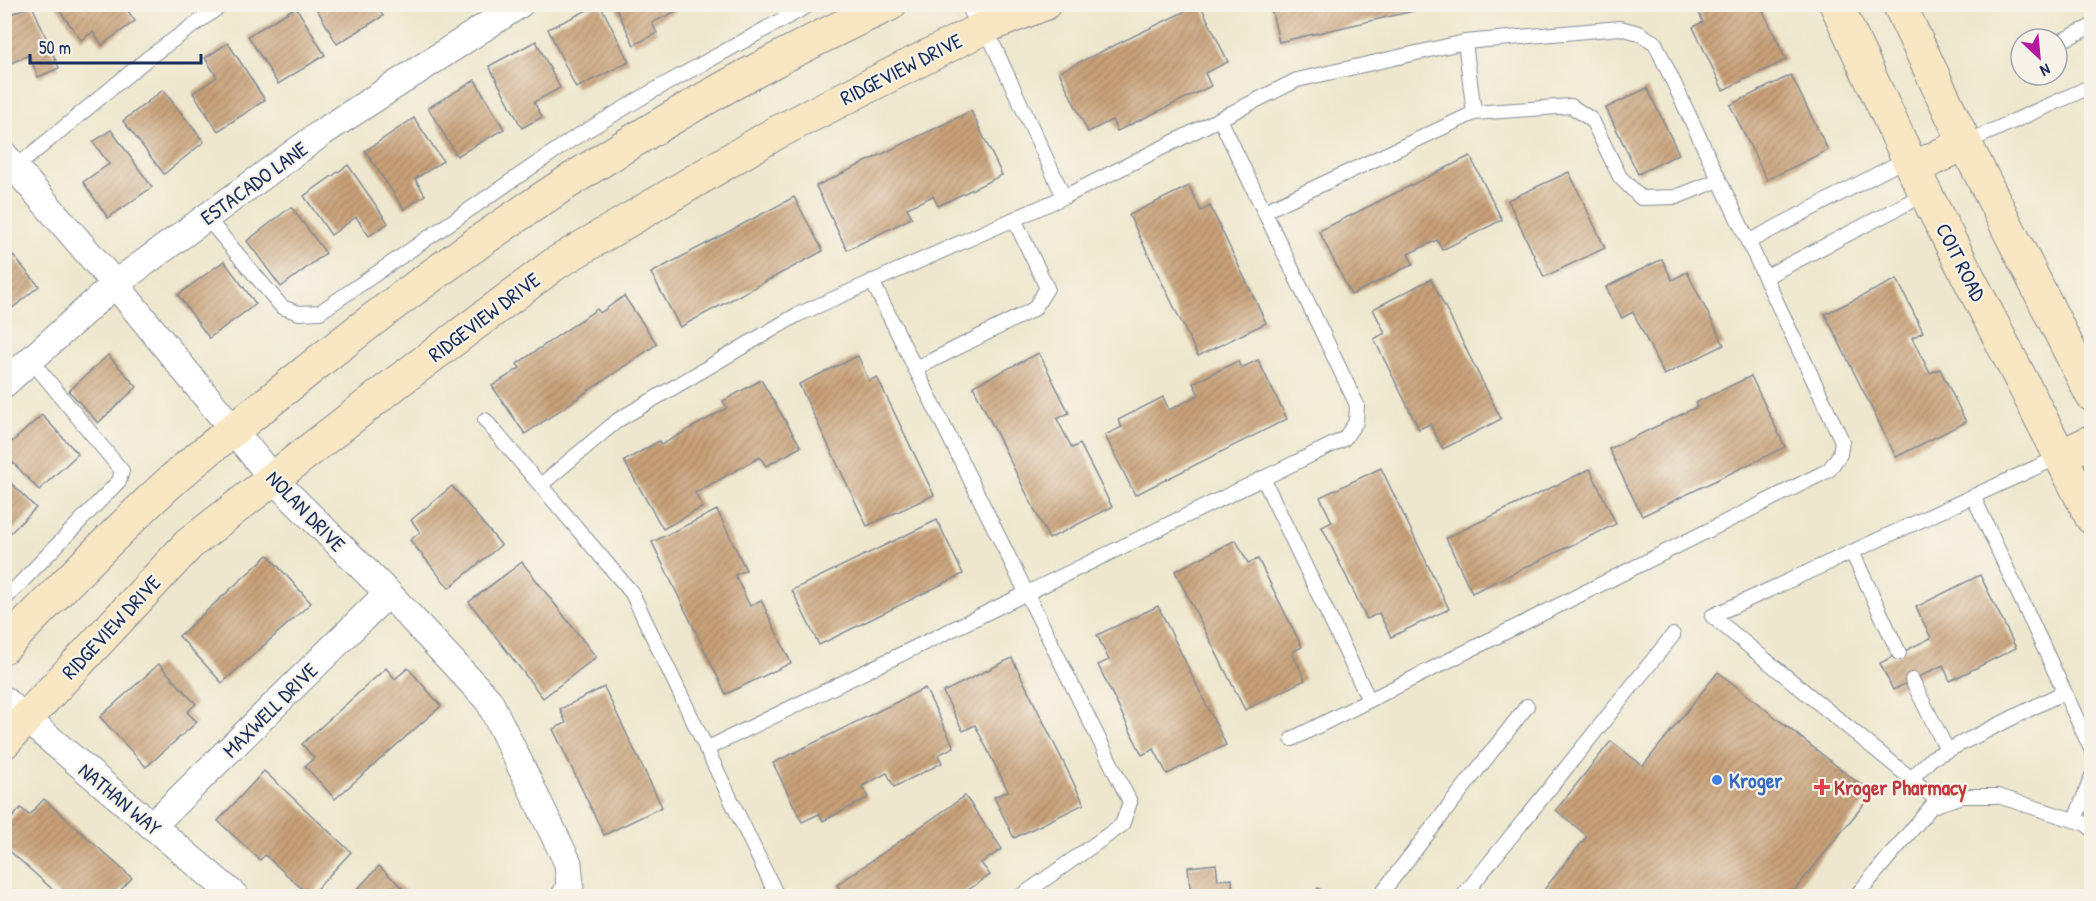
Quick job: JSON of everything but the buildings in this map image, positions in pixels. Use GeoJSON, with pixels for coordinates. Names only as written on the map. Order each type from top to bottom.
{"type":"FeatureCollection","features":[{"type":"Feature","properties":{"kind":"main road"},"geometry":{"type":"LineString","coordinates":[[4,647],[170,482],[402,297],[543,198],[681,113],[821,36],[890,4]]}},
{"type":"Feature","properties":{"kind":"main road","name":"RIDGEVIEW DRIVE"},"geometry":{"type":"LineString","coordinates":[[11,720],[189,544],[556,263],[980,16],[1044,4]]}},
{"type":"Feature","properties":{"kind":"main road","name":"COIT ROAD"},"geometry":{"type":"LineString","coordinates":[[1836,4],[1916,173],[2091,518]]}},
{"type":"Feature","properties":{"kind":"main road"},"geometry":{"type":"LineString","coordinates":[[1899,4],[1965,143],[2091,395]]}},
{"type":"Feature","properties":{"kind":"main road"},"geometry":{"type":"LineString","coordinates":[[1916,173],[1965,143]]}},
{"type":"Feature","properties":{"kind":"main road"},"geometry":{"type":"LineString","coordinates":[[2061,456],[2091,441]]}},
{"type":"Feature","properties":{"kind":"street","name":"ESTACADO LANE"},"geometry":{"type":"LineString","coordinates":[[4,384],[115,285],[206,217],[323,132],[520,4]]}},
{"type":"Feature","properties":{"kind":"street","name":"NOLAN DRIVE"},"geometry":{"type":"LineString","coordinates":[[10,162],[115,285],[273,479],[388,593],[489,701],[568,863],[567,891]]}},
{"type":"Feature","properties":{"kind":"street","name":"MAXWELL DRIVE"},"geometry":{"type":"LineString","coordinates":[[152,826],[388,593]]}},
{"type":"Feature","properties":{"kind":"street","name":"NATHAN WAY"},"geometry":{"type":"LineString","coordinates":[[11,720],[152,826],[235,897]]}},
{"type":"Feature","properties":{"kind":"lane"},"geometry":{"type":"LineString","coordinates":[[10,162],[223,4]]}},
{"type":"Feature","properties":{"kind":"lane"},"geometry":{"type":"LineString","coordinates":[[206,217],[282,307],[298,313],[320,312],[571,140],[811,4]]}},
{"type":"Feature","properties":{"kind":"lane"},"geometry":{"type":"LineString","coordinates":[[980,16],[1064,197]]}},
{"type":"Feature","properties":{"kind":"lane"},"geometry":{"type":"LineString","coordinates":[[2069,37],[2091,26]]}},
{"type":"Feature","properties":{"kind":"lane"},"geometry":{"type":"LineString","coordinates":[[542,484],[618,420],[797,315],[1064,197],[1297,81],[1465,42],[1620,28],[1639,33],[1654,44],[1719,180],[1842,441],[1840,454],[1829,470],[1292,739]]}},
{"type":"Feature","properties":{"kind":"lane"},"geometry":{"type":"LineString","coordinates":[[1465,42],[1474,113]]}},
{"type":"Feature","properties":{"kind":"lane"},"geometry":{"type":"LineString","coordinates":[[1965,143],[2091,86]]}},
{"type":"Feature","properties":{"kind":"lane"},"geometry":{"type":"LineString","coordinates":[[1264,211],[1474,113],[1571,106],[1592,120],[1620,177],[1641,198],[1676,197],[1719,180]]}},
{"type":"Feature","properties":{"kind":"lane"},"geometry":{"type":"LineString","coordinates":[[706,749],[1344,439],[1356,422],[1357,405],[1220,119]]}},
{"type":"Feature","properties":{"kind":"lane"},"geometry":{"type":"LineString","coordinates":[[1748,242],[1916,173]]}},
{"type":"Feature","properties":{"kind":"lane"},"geometry":{"type":"LineString","coordinates":[[1765,277],[1916,173]]}},
{"type":"Feature","properties":{"kind":"lane"},"geometry":{"type":"LineString","coordinates":[[915,369],[1034,309],[1047,288],[1014,219]]}},
{"type":"Feature","properties":{"kind":"lane"},"geometry":{"type":"LineString","coordinates":[[872,281],[1130,802],[1122,825],[1021,897]]}},
{"type":"Feature","properties":{"kind":"lane"},"geometry":{"type":"LineString","coordinates":[[4,600],[119,481],[122,471],[31,360]]}},
{"type":"Feature","properties":{"kind":"lane"},"geometry":{"type":"LineString","coordinates":[[485,420],[542,484],[632,593],[777,897]]}},
{"type":"Feature","properties":{"kind":"lane"},"geometry":{"type":"LineString","coordinates":[[1941,803],[1712,616],[2061,456]]}},
{"type":"Feature","properties":{"kind":"lane"},"geometry":{"type":"LineString","coordinates":[[1263,478],[1369,700]]}},
{"type":"Feature","properties":{"kind":"lane"},"geometry":{"type":"LineString","coordinates":[[1973,496],[2091,751]]}},
{"type":"Feature","properties":{"kind":"lane"},"geometry":{"type":"LineString","coordinates":[[1852,552],[1899,653]]}},
{"type":"Feature","properties":{"kind":"lane"},"geometry":{"type":"LineString","coordinates":[[1463,897],[1673,635]]}},
{"type":"Feature","properties":{"kind":"lane"},"geometry":{"type":"LineString","coordinates":[[1912,680],[1947,750]]}},
{"type":"Feature","properties":{"kind":"lane"},"geometry":{"type":"LineString","coordinates":[[1911,779],[1932,758],[2064,692]]}},
{"type":"Feature","properties":{"kind":"lane"},"geometry":{"type":"LineString","coordinates":[[1380,895],[1527,706]]}},
{"type":"Feature","properties":{"kind":"lane"},"geometry":{"type":"LineString","coordinates":[[2075,820],[2091,776]]}},
{"type":"Feature","properties":{"kind":"lane"},"geometry":{"type":"LineString","coordinates":[[1856,897],[1931,807],[1963,796],[1998,796],[2075,820],[2091,829]]}},
{"type":"Feature","properties":{"kind":"place","name":"Kroger"},"geometry":{"type":"Point","coordinates":[1717,780]}},
{"type":"Feature","properties":{"kind":"place","name":"Kroger Pharmacy"},"geometry":{"type":"Point","coordinates":[1822,787]}}]}
